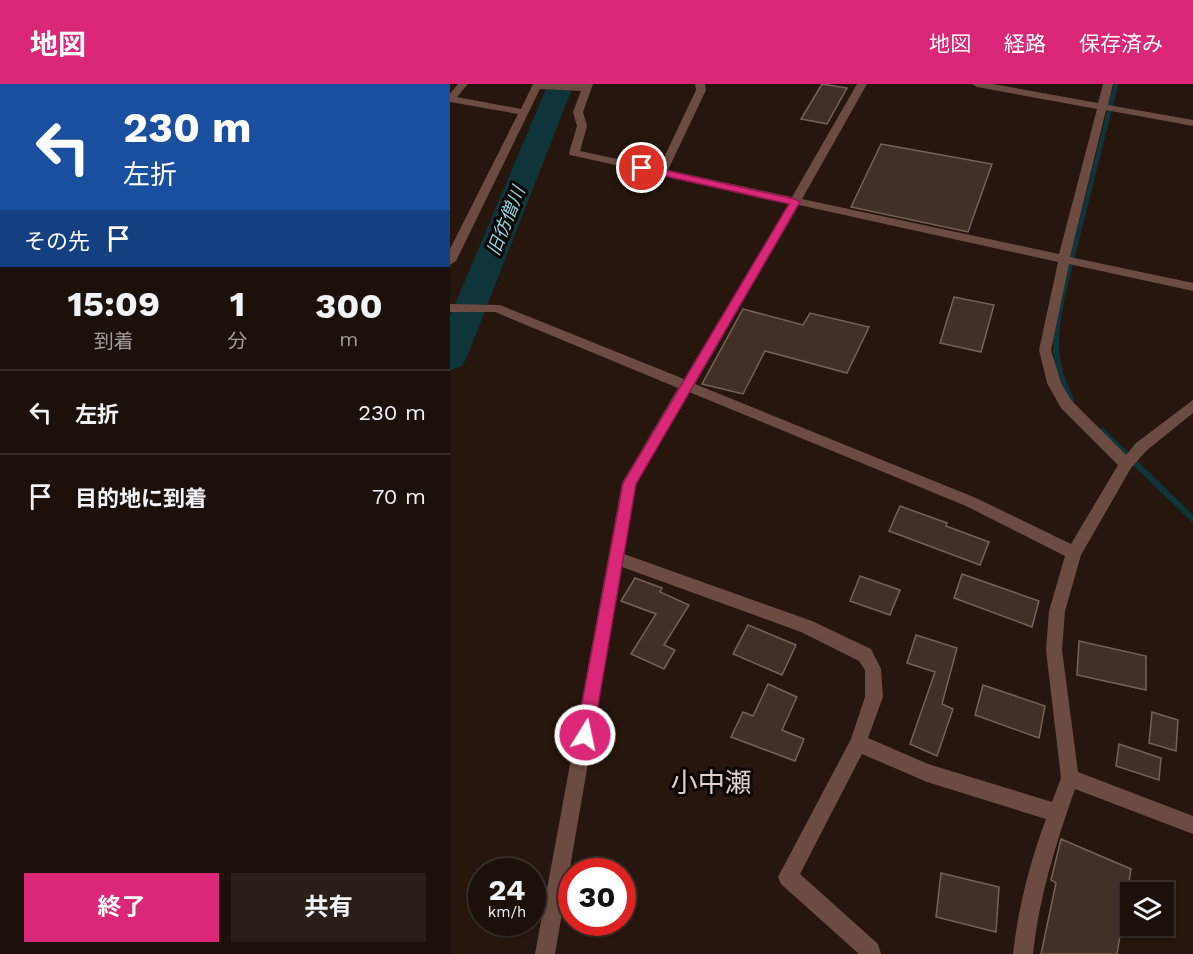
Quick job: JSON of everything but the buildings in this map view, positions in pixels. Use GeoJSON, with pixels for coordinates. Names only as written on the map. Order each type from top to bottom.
{"type":"FeatureCollection","features":[{"type":"Feature","properties":{"kind":"street"},"geometry":{"type":"LineString","coordinates":[[463,84],[451,99],[525,112]]}},
{"type":"Feature","properties":{"kind":"street"},"geometry":{"type":"LineString","coordinates":[[662,172],[701,90],[700,84]]}},
{"type":"Feature","properties":{"kind":"street"},"geometry":{"type":"LineString","coordinates":[[545,954],[629,483],[862,84]]}},
{"type":"Feature","properties":{"kind":"street"},"geometry":{"type":"LineString","coordinates":[[976,84],[1193,123]]}},
{"type":"Feature","properties":{"kind":"street"},"geometry":{"type":"LineString","coordinates":[[1108,84],[1064,259],[1045,350],[1048,366],[1066,404],[1126,464]]}},
{"type":"Feature","properties":{"kind":"street"},"geometry":{"type":"LineString","coordinates":[[450,261],[540,86],[584,87],[578,112],[582,126],[574,153],[1193,287]]}},
{"type":"Feature","properties":{"kind":"street"},"geometry":{"type":"LineString","coordinates":[[450,308],[496,308],[971,502],[1074,553]]}},
{"type":"Feature","properties":{"kind":"street"},"geometry":{"type":"LineString","coordinates":[[1023,954],[1026,925],[1045,848],[1070,778],[1054,650],[1057,611],[1074,553],[1126,464],[1148,440],[1193,405]]}},
{"type":"Feature","properties":{"kind":"street"},"geometry":{"type":"LineString","coordinates":[[616,558],[806,626],[866,655],[873,669],[874,697],[858,742],[788,877],[871,951],[871,954]]}},
{"type":"Feature","properties":{"kind":"street"},"geometry":{"type":"LineString","coordinates":[[858,742],[927,773],[1058,813]]}},
{"type":"Feature","properties":{"kind":"street"},"geometry":{"type":"LineString","coordinates":[[1070,778],[1193,825]]}},
{"type":"Feature","properties":{"kind":"waterway","name":"旧彷僧川"},"geometry":{"type":"LineString","coordinates":[[450,357],[561,84]]}},
{"type":"Feature","properties":{"kind":"waterway"},"geometry":{"type":"LineString","coordinates":[[1061,303],[1116,84]]}},
{"type":"Feature","properties":{"kind":"waterway"},"geometry":{"type":"LineString","coordinates":[[1061,302],[1056,352],[1061,375],[1071,400]]}},
{"type":"Feature","properties":{"kind":"waterway"},"geometry":{"type":"LineString","coordinates":[[1102,431],[1193,519]]}},
{"type":"Feature","properties":{"kind":"district","name":"小中瀬"},"geometry":{"type":"Point","coordinates":[711,783]}},
{"type":"Feature","properties":{"kind":"route"},"geometry":{"type":"LineString","coordinates":[[585,735],[629,483],[795,202],[642,168]]}}]}
